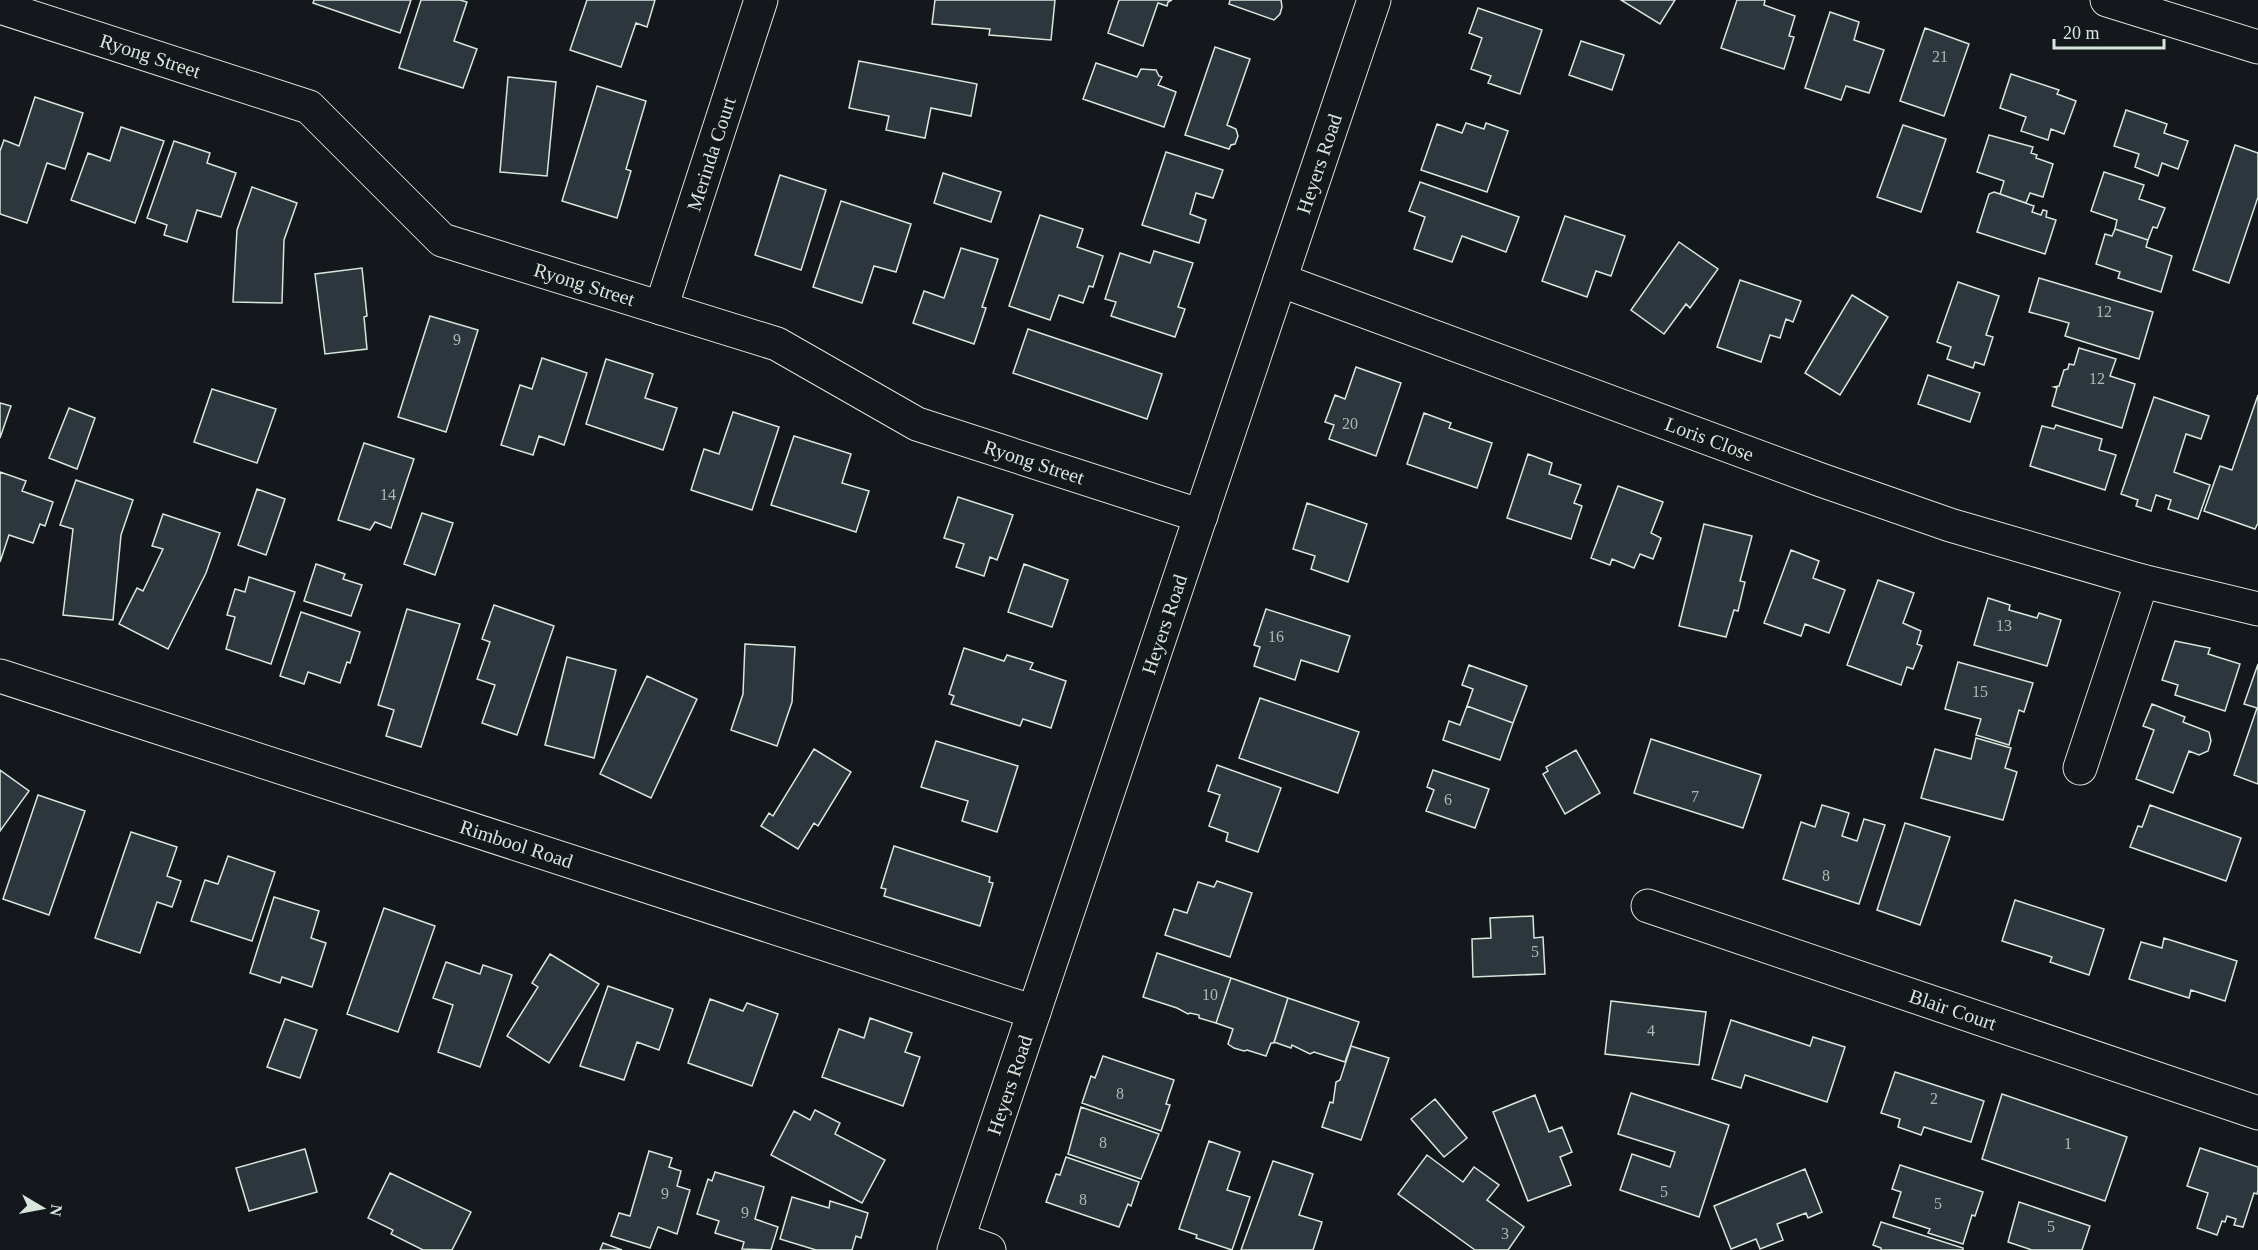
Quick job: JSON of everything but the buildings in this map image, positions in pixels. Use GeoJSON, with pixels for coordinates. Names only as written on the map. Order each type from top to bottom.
{"type":"FeatureCollection","features":[{"type":"Feature","properties":{"kind":"street","name":"Merinda Court"},"geometry":{"type":"LineString","coordinates":[[661,308],[761,0]]}},
{"type":"Feature","properties":{"kind":"street","name":"Heyers Road"},"geometry":{"type":"LineString","coordinates":[[956,1245],[1374,0]]}},
{"type":"Feature","properties":{"kind":"street"},"geometry":{"type":"LineString","coordinates":[[2107,0],[2258,48]]}},
{"type":"Feature","properties":{"kind":"street","name":"Ryong Street"},"geometry":{"type":"LineString","coordinates":[[0,7],[309,107],[442,240],[777,344],[917,424],[1201,516]]}},
{"type":"Feature","properties":{"kind":"street","name":"Loris Close"},"geometry":{"type":"LineString","coordinates":[[1280,280],[1950,525],[2142,581],[2258,609]]}},
{"type":"Feature","properties":{"kind":"street"},"geometry":{"type":"LineString","coordinates":[[2080,768],[2142,581]]}},
{"type":"Feature","properties":{"kind":"street","name":"Rimbool Road"},"geometry":{"type":"LineString","coordinates":[[0,676],[1034,1012]]}},
{"type":"Feature","properties":{"kind":"street","name":"Blair Court"},"geometry":{"type":"LineString","coordinates":[[1648,906],[2258,1113]]}},
{"type":"Feature","properties":{"kind":"street"},"geometry":{"type":"LineString","coordinates":[[956,1245],[989,1250]]}}]}
